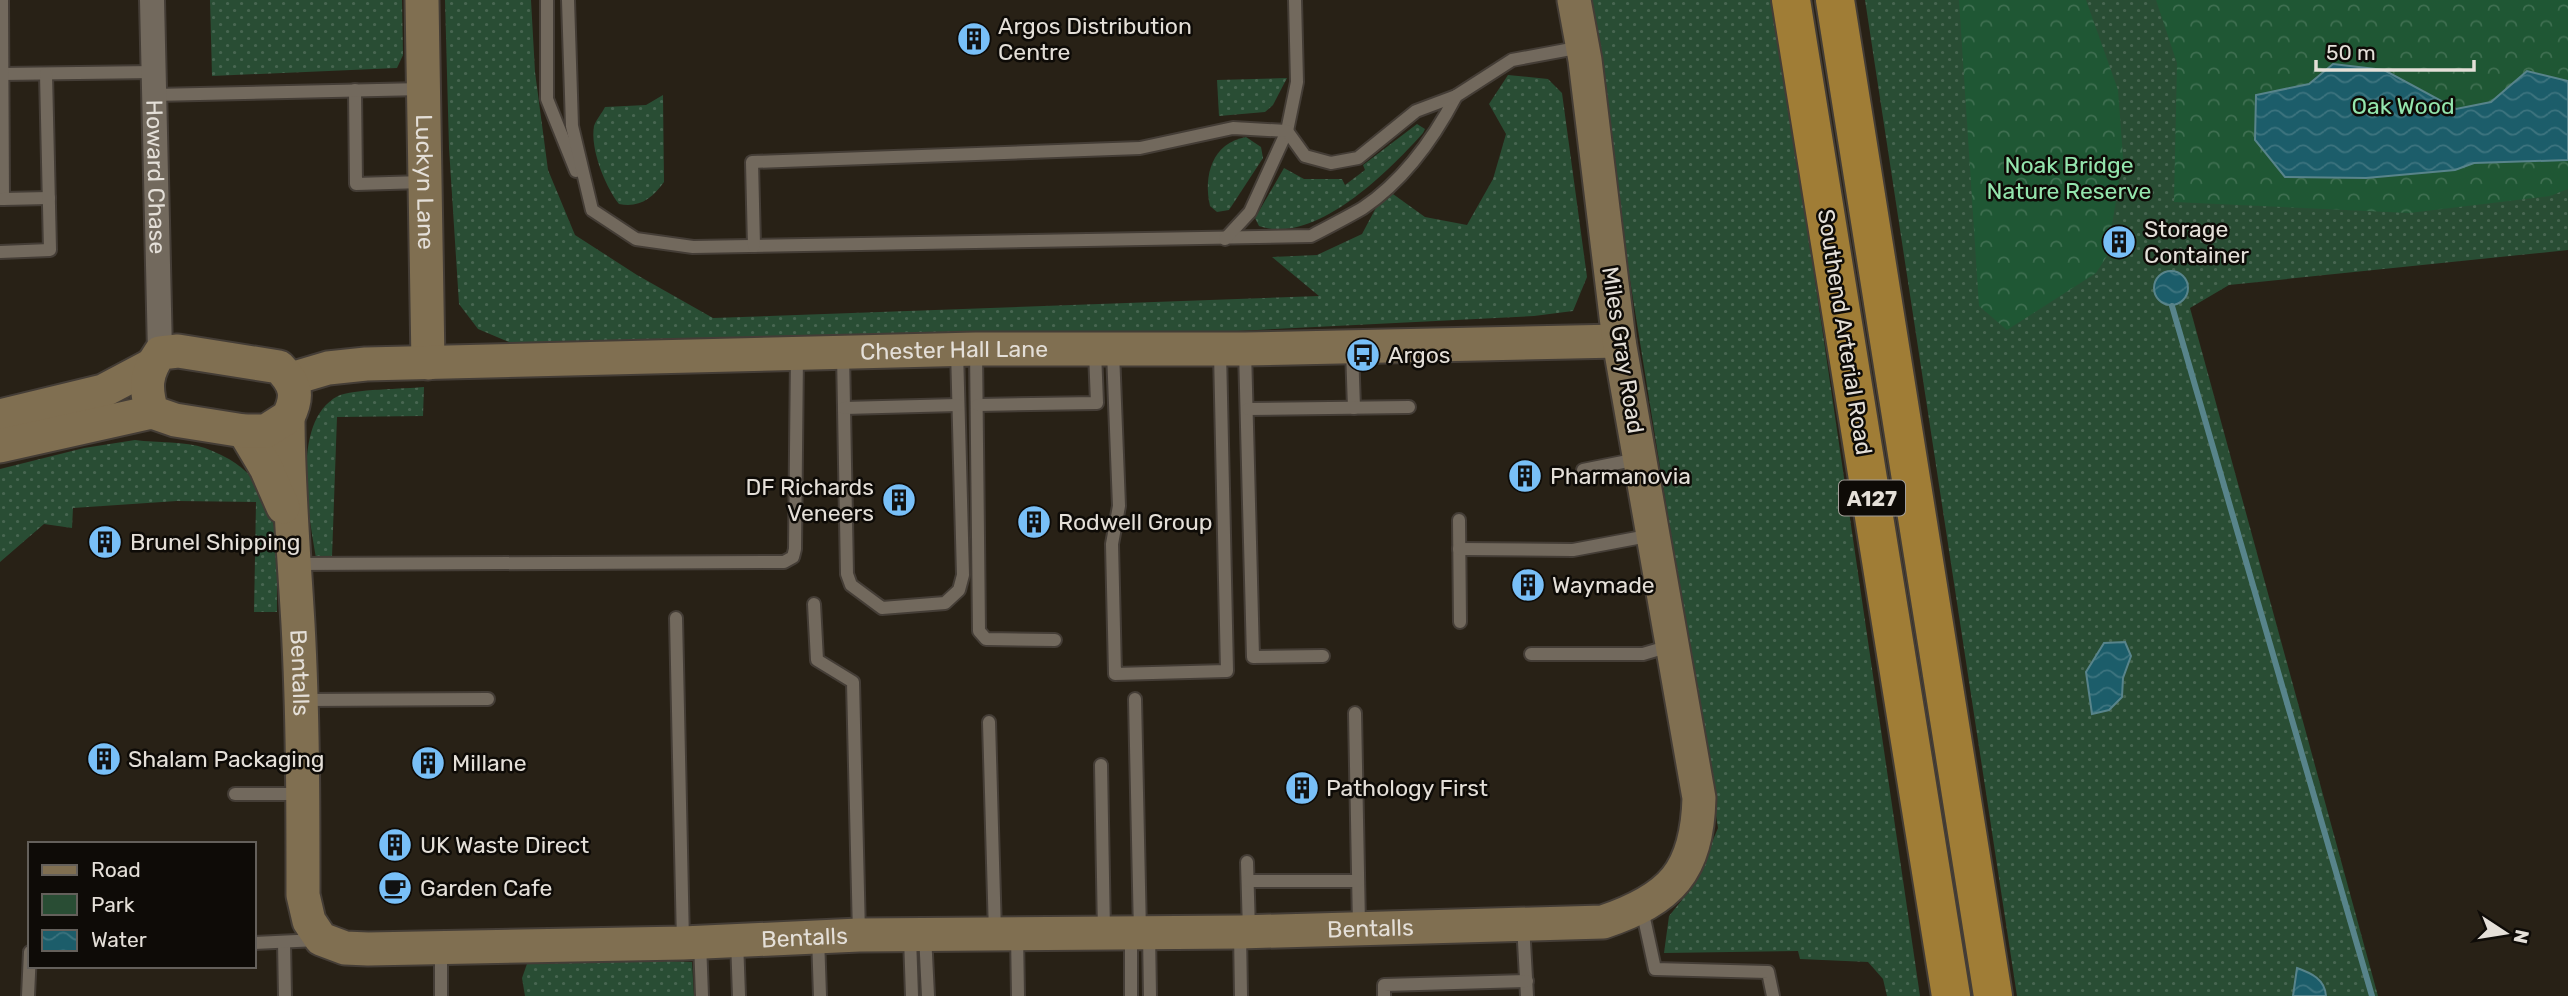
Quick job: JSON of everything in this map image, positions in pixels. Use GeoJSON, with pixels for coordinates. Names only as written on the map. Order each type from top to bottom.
{"type":"FeatureCollection","features":[{"type":"Feature","properties":{"kind":"highway","name":"Southend Arterial Road"},"geometry":{"type":"LineString","coordinates":[[1791,0],[1951,996]]}},
{"type":"Feature","properties":{"kind":"highway","name":"Southend Arterial Road"},"geometry":{"type":"LineString","coordinates":[[1835,0],[1993,996]]}},
{"type":"Feature","properties":{"kind":"street","name":"Howard Chase"},"geometry":{"type":"LineString","coordinates":[[152,0],[156,359]]}},
{"type":"Feature","properties":{"kind":"street","name":"Luckyn Lane"},"geometry":{"type":"LineString","coordinates":[[422,0],[428,363]]}},
{"type":"Feature","properties":{"kind":"street","name":"Miles Gray Road"},"geometry":{"type":"LineString","coordinates":[[1574,0],[1583,47],[1619,341],[1699,798],[1698,832],[1686,862]]}},
{"type":"Feature","properties":{"kind":"street","name":"Chester Hall Lane"},"geometry":{"type":"LineString","coordinates":[[290,379],[328,368],[366,364],[967,349],[1233,349],[1619,341]]}},
{"type":"Feature","properties":{"kind":"street"},"geometry":{"type":"LineString","coordinates":[[0,416],[103,391],[156,359],[202,354],[279,367],[290,379]]}},
{"type":"Feature","properties":{"kind":"street"},"geometry":{"type":"LineString","coordinates":[[152,412],[145,386],[156,359]]}},
{"type":"Feature","properties":{"kind":"street","name":"Bentalls"},"geometry":{"type":"LineString","coordinates":[[290,379],[296,393],[289,417],[290,522],[293,625],[300,700],[303,895],[309,921],[321,939],[345,947],[440,948],[859,935],[1131,933],[1604,922],[1642,908],[1668,891],[1686,862]]}},
{"type":"Feature","properties":{"kind":"street"},"geometry":{"type":"LineString","coordinates":[[0,446],[152,412],[176,420],[244,431],[267,431],[289,417]]}},
{"type":"Feature","properties":{"kind":"street","name":"Bentalls"},"geometry":{"type":"LineString","coordinates":[[244,431],[266,468],[290,522]]}},
{"type":"Feature","properties":{"kind":"lane"},"geometry":{"type":"LineString","coordinates":[[2,0],[1,199],[49,198]]}},
{"type":"Feature","properties":{"kind":"lane"},"geometry":{"type":"LineString","coordinates":[[547,0],[547,99],[592,210],[636,239],[693,247],[1311,236],[1363,208],[1386,189],[1436,134],[1456,96]]}},
{"type":"Feature","properties":{"kind":"lane"},"geometry":{"type":"LineString","coordinates":[[568,0],[572,126],[592,210]]}},
{"type":"Feature","properties":{"kind":"lane"},"geometry":{"type":"LineString","coordinates":[[1225,239],[1250,212],[1287,131],[1297,82],[1296,0]]}},
{"type":"Feature","properties":{"kind":"lane"},"geometry":{"type":"LineString","coordinates":[[1287,131],[1305,156],[1331,163],[1358,158],[1416,111],[1456,96],[1512,60],[1583,47]]}},
{"type":"Feature","properties":{"kind":"lane"},"geometry":{"type":"LineString","coordinates":[[2,74],[46,74],[154,83],[355,90],[424,89]]}},
{"type":"Feature","properties":{"kind":"lane"},"geometry":{"type":"LineString","coordinates":[[0,252],[50,250],[46,74]]}},
{"type":"Feature","properties":{"kind":"lane"},"geometry":{"type":"LineString","coordinates":[[355,90],[356,184],[425,182]]}},
{"type":"Feature","properties":{"kind":"lane"},"geometry":{"type":"LineString","coordinates":[[754,246],[752,162],[1140,148],[1233,128],[1287,131]]}},
{"type":"Feature","properties":{"kind":"lane"},"geometry":{"type":"LineString","coordinates":[[1352,345],[1354,408]]}},
{"type":"Feature","properties":{"kind":"lane"},"geometry":{"type":"LineString","coordinates":[[1104,348],[1119,506],[1112,544],[1115,674],[1227,671],[1233,349]]}},
{"type":"Feature","properties":{"kind":"lane"},"geometry":{"type":"LineString","coordinates":[[978,405],[1097,403],[1104,348]]}},
{"type":"Feature","properties":{"kind":"lane"},"geometry":{"type":"LineString","coordinates":[[967,349],[978,405],[979,631],[986,639],[1055,640]]}},
{"type":"Feature","properties":{"kind":"lane"},"geometry":{"type":"LineString","coordinates":[[843,353],[848,574],[851,585],[882,608],[945,603],[959,590],[964,575],[958,405],[967,349]]}},
{"type":"Feature","properties":{"kind":"lane"},"geometry":{"type":"LineString","coordinates":[[1233,349],[1248,409],[1253,657],[1323,656]]}},
{"type":"Feature","properties":{"kind":"lane"},"geometry":{"type":"LineString","coordinates":[[293,564],[784,562],[793,557],[795,549],[797,354]]}},
{"type":"Feature","properties":{"kind":"lane"},"geometry":{"type":"LineString","coordinates":[[844,408],[958,405]]}},
{"type":"Feature","properties":{"kind":"lane"},"geometry":{"type":"LineString","coordinates":[[1248,409],[1409,407]]}},
{"type":"Feature","properties":{"kind":"lane"},"geometry":{"type":"LineString","coordinates":[[1583,470],[1639,458]]}},
{"type":"Feature","properties":{"kind":"lane"},"geometry":{"type":"LineString","coordinates":[[1459,520],[1461,622]]}},
{"type":"Feature","properties":{"kind":"lane"},"geometry":{"type":"LineString","coordinates":[[1459,549],[1573,550],[1653,535]]}},
{"type":"Feature","properties":{"kind":"lane"},"geometry":{"type":"LineString","coordinates":[[814,604],[817,660],[853,682],[859,935]]}},
{"type":"Feature","properties":{"kind":"lane"},"geometry":{"type":"LineString","coordinates":[[677,618],[691,942],[702,996]]}},
{"type":"Feature","properties":{"kind":"lane"},"geometry":{"type":"LineString","coordinates":[[1531,654],[1643,654],[1672,646]]}},
{"type":"Feature","properties":{"kind":"lane"},"geometry":{"type":"LineString","coordinates":[[300,700],[488,699]]}},
{"type":"Feature","properties":{"kind":"lane"},"geometry":{"type":"LineString","coordinates":[[1131,996],[1135,699]]}},
{"type":"Feature","properties":{"kind":"lane"},"geometry":{"type":"LineString","coordinates":[[1355,713],[1359,929]]}},
{"type":"Feature","properties":{"kind":"lane"},"geometry":{"type":"LineString","coordinates":[[989,722],[1006,934],[1018,996]]}},
{"type":"Feature","properties":{"kind":"lane"},"geometry":{"type":"LineString","coordinates":[[1101,765],[1131,933],[1150,996]]}},
{"type":"Feature","properties":{"kind":"lane"},"geometry":{"type":"LineString","coordinates":[[234,794],[302,794]]}},
{"type":"Feature","properties":{"kind":"lane"},"geometry":{"type":"LineString","coordinates":[[1241,996],[1247,862]]}},
{"type":"Feature","properties":{"kind":"lane"},"geometry":{"type":"LineString","coordinates":[[1248,881],[1358,881]]}},
{"type":"Feature","properties":{"kind":"lane"},"geometry":{"type":"LineString","coordinates":[[1642,908],[1656,969],[1768,972],[1773,996]]}},
{"type":"Feature","properties":{"kind":"lane"},"geometry":{"type":"LineString","coordinates":[[1523,924],[1527,996]]}},
{"type":"Feature","properties":{"kind":"lane"},"geometry":{"type":"LineString","coordinates":[[912,996],[917,934]]}},
{"type":"Feature","properties":{"kind":"lane"},"geometry":{"type":"LineString","coordinates":[[917,934],[928,996]]}},
{"type":"Feature","properties":{"kind":"lane"},"geometry":{"type":"LineString","coordinates":[[818,937],[820,996]]}},
{"type":"Feature","properties":{"kind":"lane"},"geometry":{"type":"LineString","coordinates":[[256,943],[321,939]]}},
{"type":"Feature","properties":{"kind":"lane"},"geometry":{"type":"LineString","coordinates":[[737,940],[739,996]]}},
{"type":"Feature","properties":{"kind":"lane"},"geometry":{"type":"LineString","coordinates":[[284,942],[285,996]]}},
{"type":"Feature","properties":{"kind":"lane"},"geometry":{"type":"LineString","coordinates":[[440,948],[441,996]]}},
{"type":"Feature","properties":{"kind":"lane"},"geometry":{"type":"LineString","coordinates":[[28,996],[29,968]]}},
{"type":"Feature","properties":{"kind":"lane"},"geometry":{"type":"LineString","coordinates":[[1384,996],[1384,985],[1527,981]]}},
{"type":"Feature","properties":{"kind":"green space"},"geometry":{"type":"Polygon","coordinates":[[[210,0],[402,0],[403,55],[397,68],[212,76],[210,0]]]}},
{"type":"Feature","properties":{"kind":"green space"},"geometry":{"type":"Polygon","coordinates":[[[445,0],[531,0],[535,72],[548,170],[575,235],[637,275],[713,318],[1319,296],[1272,257],[1317,255],[1362,234],[1386,189],[1425,217],[1467,225],[1493,179],[1506,134],[1489,104],[1508,75],[1548,79],[1562,93],[1587,277],[1573,311],[1534,316],[1197,333],[511,343],[478,329],[459,304],[449,148],[445,0]]]}},
{"type":"Feature","properties":{"kind":"green space"},"geometry":{"type":"Polygon","coordinates":[[[1585,0],[1774,0],[1920,996],[1887,996],[1883,979],[1868,962],[1800,959],[1798,951],[1664,953],[1669,916],[1694,885],[1718,828],[1585,0]]]}},
{"type":"Feature","properties":{"kind":"green space","name":"Noak Bridge Nature Reserve"},"geometry":{"type":"Polygon","coordinates":[[[1865,0],[2568,0],[2568,250],[2229,285],[2190,308],[2378,996],[2017,996],[1865,0]]]}},
{"type":"Feature","properties":{"kind":"green space"},"geometry":{"type":"Polygon","coordinates":[[[1959,0],[2086,0],[2118,90],[2123,157],[2107,256],[2096,273],[2007,330],[1979,306],[1959,0]]]}},
{"type":"Feature","properties":{"kind":"green space","name":"Oak Wood"},"geometry":{"type":"Polygon","coordinates":[[[2156,0],[2568,0],[2568,189],[2550,196],[2409,213],[2174,202],[2177,63],[2156,0]]]}},
{"type":"Feature","properties":{"kind":"green space"},"geometry":{"type":"Polygon","coordinates":[[[1287,78],[1273,105],[1265,112],[1219,116],[1217,80],[1287,78]]]}},
{"type":"Feature","properties":{"kind":"green space"},"geometry":{"type":"Polygon","coordinates":[[[663,95],[664,182],[645,201],[633,205],[619,204],[596,156],[594,126],[605,107],[646,105],[663,95]]]}},
{"type":"Feature","properties":{"kind":"green space"},"geometry":{"type":"Polygon","coordinates":[[[1417,124],[1425,129],[1423,133],[1391,166],[1349,201],[1327,215],[1303,225],[1281,229],[1259,226],[1255,218],[1284,168],[1304,179],[1342,179],[1345,185],[1365,170],[1363,165],[1417,124]]]}},
{"type":"Feature","properties":{"kind":"green space"},"geometry":{"type":"Polygon","coordinates":[[[1246,137],[1261,147],[1263,158],[1229,210],[1217,212],[1210,206],[1208,195],[1209,173],[1213,162],[1225,146],[1246,137]]]}},
{"type":"Feature","properties":{"kind":"green space"},"geometry":{"type":"Polygon","coordinates":[[[424,387],[423,416],[337,417],[332,557],[316,558],[306,471],[313,426],[323,408],[345,394],[424,387]]]}},
{"type":"Feature","properties":{"kind":"green space"},"geometry":{"type":"Polygon","coordinates":[[[135,440],[180,443],[205,448],[232,461],[251,476],[264,494],[271,514],[277,560],[277,612],[254,612],[256,502],[177,501],[73,508],[72,528],[44,524],[0,562],[0,469],[84,448],[135,440]]]}},
{"type":"Feature","properties":{"kind":"green space"},"geometry":{"type":"Polygon","coordinates":[[[565,956],[692,962],[694,996],[525,996],[522,978],[528,961],[565,956]]]}},
{"type":"Feature","properties":{"kind":"water"},"geometry":{"type":"Polygon","coordinates":[[[2333,64],[2384,70],[2456,109],[2491,102],[2527,71],[2568,81],[2568,160],[2474,163],[2455,170],[2366,178],[2285,177],[2255,140],[2256,95],[2309,84],[2333,64]]]}},
{"type":"Feature","properties":{"kind":"water"},"geometry":{"type":"Polygon","coordinates":[[[2171,271],[2183,276],[2188,288],[2183,300],[2171,305],[2159,300],[2154,288],[2159,276],[2171,271]]]}},
{"type":"Feature","properties":{"kind":"water"},"geometry":{"type":"Polygon","coordinates":[[[2125,642],[2131,656],[2123,678],[2122,697],[2109,710],[2092,714],[2086,672],[2104,643],[2125,642]]]}},
{"type":"Feature","properties":{"kind":"water"},"geometry":{"type":"Polygon","coordinates":[[[2297,968],[2320,981],[2326,996],[2293,996],[2297,968]]]}},
{"type":"Feature","properties":{"kind":"waterway"},"geometry":{"type":"LineString","coordinates":[[2172,306],[2372,996]]}},
{"type":"Feature","properties":{"kind":"place","name":"Argos Distribution Centre"},"geometry":{"type":"Point","coordinates":[974,39]}},
{"type":"Feature","properties":{"kind":"place","name":"Storage Container"},"geometry":{"type":"Point","coordinates":[2119,242]}},
{"type":"Feature","properties":{"kind":"place","name":"Argos"},"geometry":{"type":"Point","coordinates":[1363,355]}},
{"type":"Feature","properties":{"kind":"place","name":"Pharmanovia"},"geometry":{"type":"Point","coordinates":[1525,476]}},
{"type":"Feature","properties":{"kind":"place","name":"DF Richards Veneers"},"geometry":{"type":"Point","coordinates":[899,500]}},
{"type":"Feature","properties":{"kind":"place","name":"Rodwell Group"},"geometry":{"type":"Point","coordinates":[1034,522]}},
{"type":"Feature","properties":{"kind":"place","name":"Brunel Shipping"},"geometry":{"type":"Point","coordinates":[105,542]}},
{"type":"Feature","properties":{"kind":"place","name":"Waymade"},"geometry":{"type":"Point","coordinates":[1528,585]}},
{"type":"Feature","properties":{"kind":"place","name":"Shalam Packaging"},"geometry":{"type":"Point","coordinates":[104,759]}},
{"type":"Feature","properties":{"kind":"place","name":"Millane"},"geometry":{"type":"Point","coordinates":[428,763]}},
{"type":"Feature","properties":{"kind":"place","name":"Pathology First"},"geometry":{"type":"Point","coordinates":[1302,788]}},
{"type":"Feature","properties":{"kind":"place","name":"UK Waste Direct"},"geometry":{"type":"Point","coordinates":[395,845]}},
{"type":"Feature","properties":{"kind":"place","name":"Garden Cafe"},"geometry":{"type":"Point","coordinates":[395,888]}}]}
